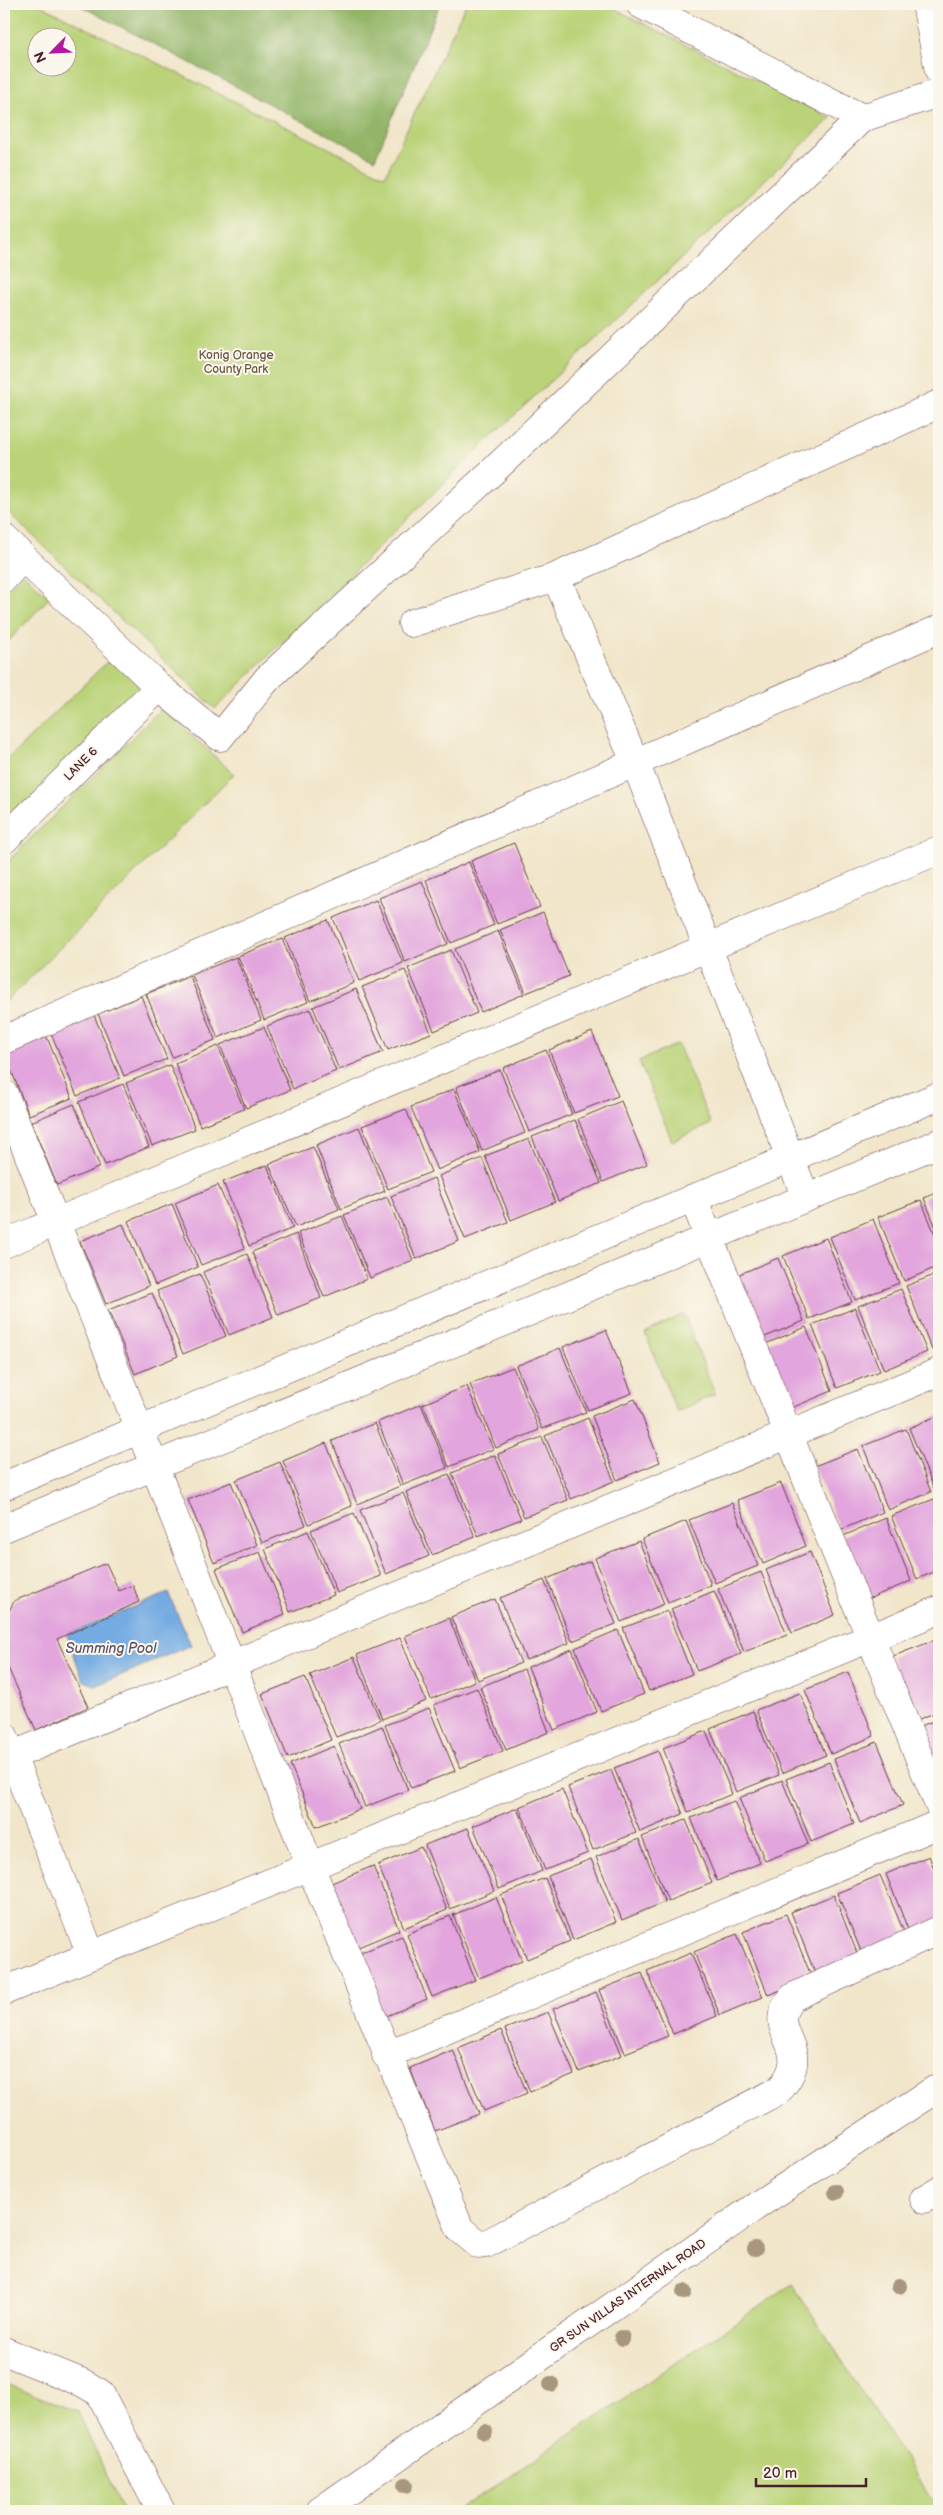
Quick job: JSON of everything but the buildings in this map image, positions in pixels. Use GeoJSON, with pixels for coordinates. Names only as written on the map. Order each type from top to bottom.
{"type":"FeatureCollection","features":[{"type":"Feature","properties":{"kind":"street"},"geometry":{"type":"LineString","coordinates":[[640,4],[862,118]]}},
{"type":"Feature","properties":{"kind":"street"},"geometry":{"type":"LineString","coordinates":[[926,4],[939,71]]}},
{"type":"Feature","properties":{"kind":"street"},"geometry":{"type":"LineString","coordinates":[[4,539],[159,687],[220,737],[268,678],[493,471],[862,118],[939,93]]}},
{"type":"Feature","properties":{"kind":"street"},"geometry":{"type":"LineString","coordinates":[[412,623],[556,577],[939,404]]}},
{"type":"Feature","properties":{"kind":"street"},"geometry":{"type":"LineString","coordinates":[[4,578],[23,558]]}},
{"type":"Feature","properties":{"kind":"street"},"geometry":{"type":"LineString","coordinates":[[556,577],[635,762],[792,1157],[806,1198]]}},
{"type":"Feature","properties":{"kind":"street"},"geometry":{"type":"LineString","coordinates":[[4,1040],[939,629]]}},
{"type":"Feature","properties":{"kind":"street","name":"LANE 6"},"geometry":{"type":"LineString","coordinates":[[4,840],[159,687]]}},
{"type":"Feature","properties":{"kind":"street"},"geometry":{"type":"LineString","coordinates":[[4,1244],[939,850]]}},
{"type":"Feature","properties":{"kind":"street"},"geometry":{"type":"LineString","coordinates":[[4,1094],[154,1465],[310,1866],[386,2054],[460,2229],[479,2245],[778,2092],[788,2080],[795,2056],[782,2024],[781,2016],[785,2006],[793,1998],[939,1930]]}},
{"type":"Feature","properties":{"kind":"street"},"geometry":{"type":"LineString","coordinates":[[4,1486],[939,1096]]}},
{"type":"Feature","properties":{"kind":"street"},"geometry":{"type":"LineString","coordinates":[[4,1528],[939,1142]]}},
{"type":"Feature","properties":{"kind":"street"},"geometry":{"type":"LineString","coordinates":[[693,1198],[790,1433],[870,1639],[939,1805]]}},
{"type":"Feature","properties":{"kind":"street"},"geometry":{"type":"LineString","coordinates":[[91,1955],[6,1750],[233,1665],[939,1372]]}},
{"type":"Feature","properties":{"kind":"street"},"geometry":{"type":"LineString","coordinates":[[4,1991],[939,1610]]}},
{"type":"Feature","properties":{"kind":"street"},"geometry":{"type":"LineString","coordinates":[[386,2054],[939,1824]]}},
{"type":"Feature","properties":{"kind":"street","name":"GR SUN VILLAS INTERNAL ROAD"},"geometry":{"type":"LineString","coordinates":[[320,2511],[762,2202],[939,2087]]}},
{"type":"Feature","properties":{"kind":"street"},"geometry":{"type":"LineString","coordinates":[[4,2351],[83,2383],[100,2393],[161,2511]]}},
{"type":"Feature","properties":{"kind":"green space","name":"Konig Orange County Park"},"geometry":{"type":"Polygon","coordinates":[[[4,4],[38,4],[385,176],[466,4],[605,4],[831,118],[471,456],[215,709],[4,508],[4,4]]]}},
{"type":"Feature","properties":{"kind":"green space"},"geometry":{"type":"Polygon","coordinates":[[[77,4],[440,4],[375,159],[77,4]]]}},
{"type":"Feature","properties":{"kind":"green space"},"geometry":{"type":"Polygon","coordinates":[[[23,573],[49,598],[4,646],[4,593],[23,573]]]}},
{"type":"Feature","properties":{"kind":"green space"},"geometry":{"type":"Polygon","coordinates":[[[111,658],[144,685],[4,827],[4,763],[111,658]]]}},
{"type":"Feature","properties":{"kind":"green space"},"geometry":{"type":"Polygon","coordinates":[[[162,708],[234,774],[4,1004],[4,865],[162,708]]]}},
{"type":"Feature","properties":{"kind":"green space"},"geometry":{"type":"Polygon","coordinates":[[[678,1044],[711,1124],[672,1141],[639,1061],[678,1044]]]}},
{"type":"Feature","properties":{"kind":"green space"},"geometry":{"type":"Polygon","coordinates":[[[684,1314],[715,1394],[677,1412],[645,1333],[684,1314]]]}},
{"type":"Feature","properties":{"kind":"green space"},"geometry":{"type":"Polygon","coordinates":[[[792,2284],[939,2511],[458,2511],[792,2284]]]}},
{"type":"Feature","properties":{"kind":"green space"},"geometry":{"type":"Polygon","coordinates":[[[4,2383],[78,2412],[123,2511],[4,2511],[4,2383]]]}},
{"type":"Feature","properties":{"kind":"water","name":"Summing Pool"},"geometry":{"type":"Polygon","coordinates":[[[168,1593],[191,1645],[96,1686],[83,1680],[67,1635],[168,1593]]]}}]}
